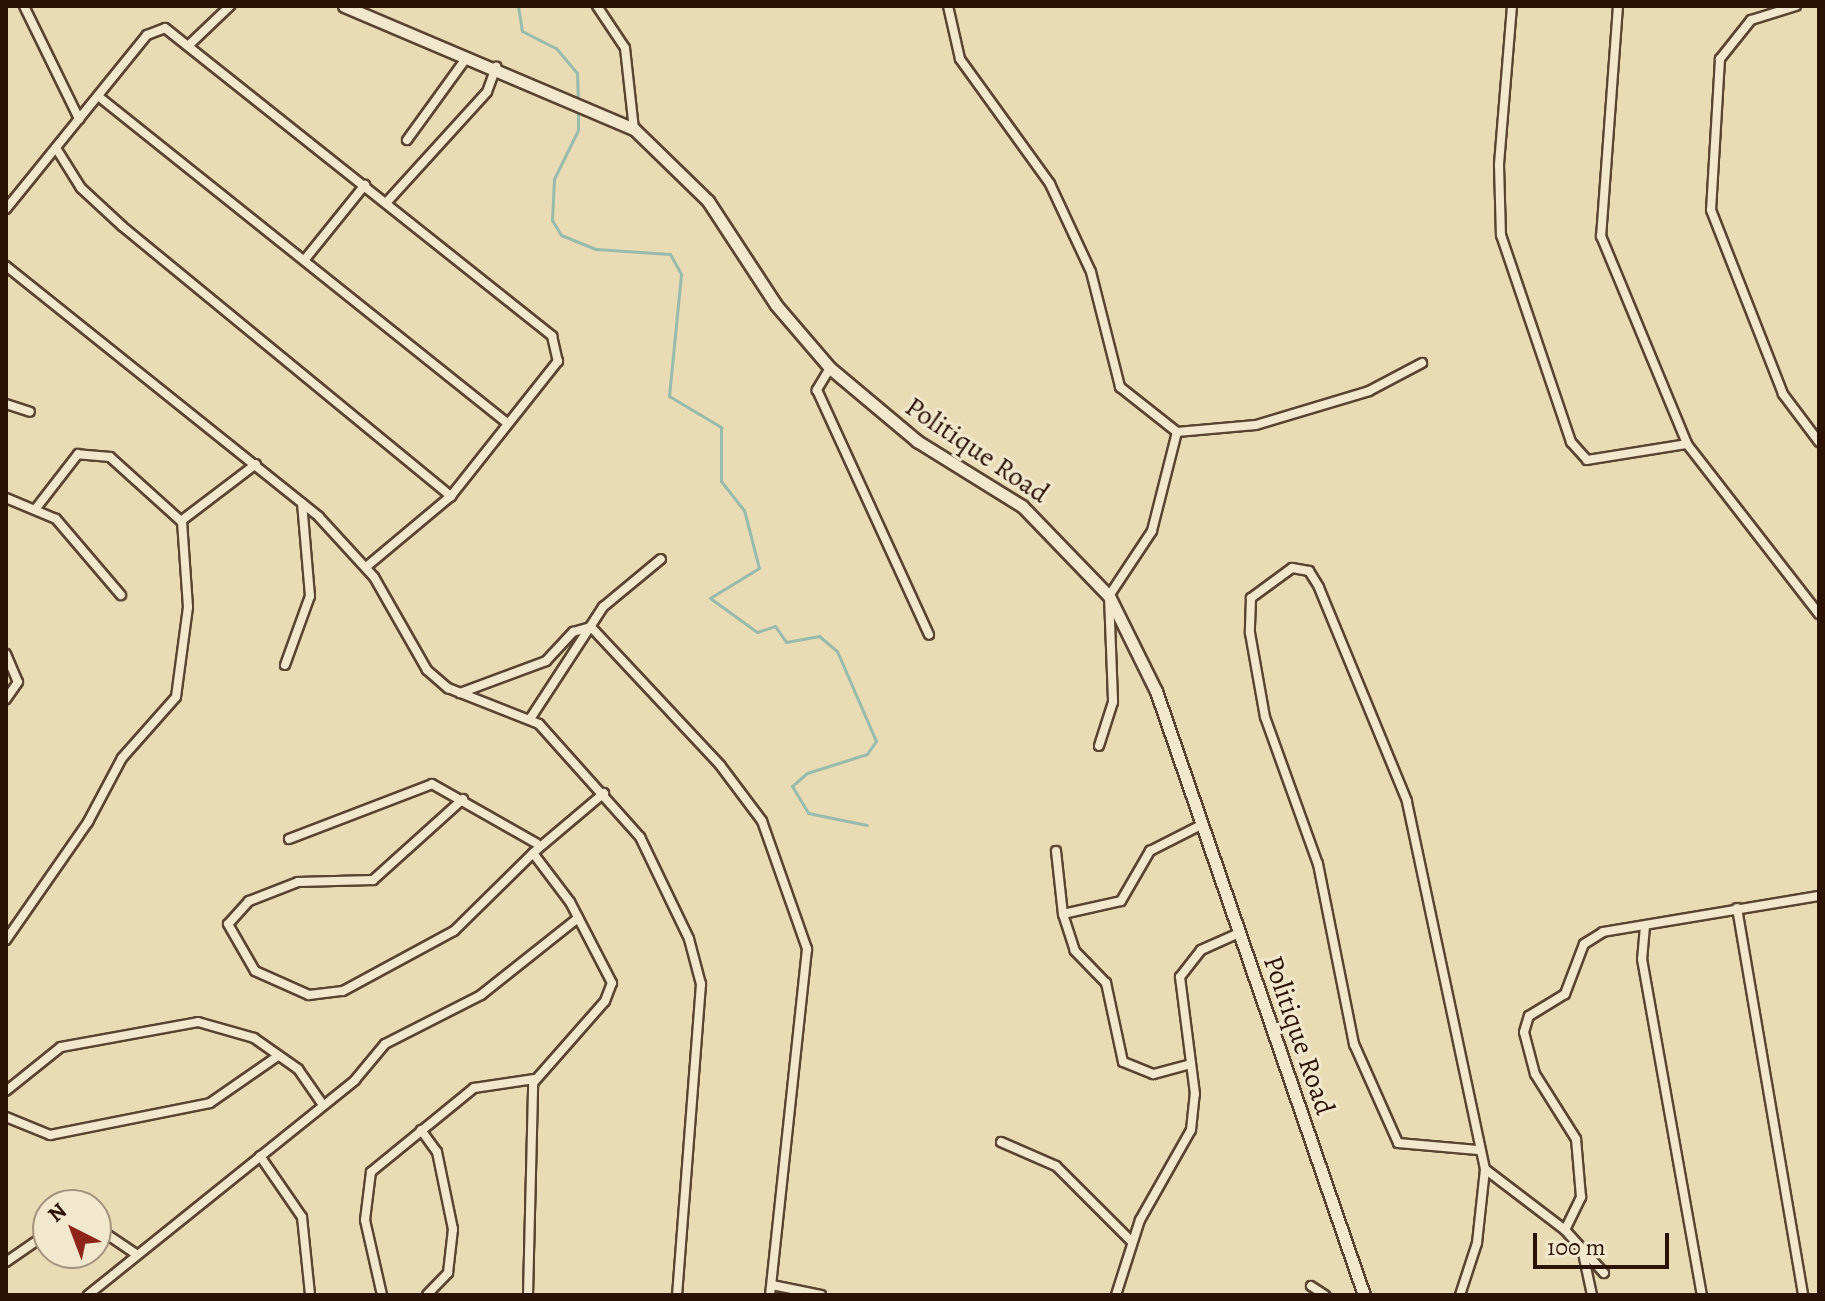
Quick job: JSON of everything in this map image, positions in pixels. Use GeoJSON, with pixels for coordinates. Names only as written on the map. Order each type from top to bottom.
{"type":"FeatureCollection","features":[{"type":"Feature","properties":{"kind":"street"},"geometry":{"type":"LineString","coordinates":[[24,6],[79,119]]}},
{"type":"Feature","properties":{"kind":"street"},"geometry":{"type":"LineString","coordinates":[[189,45],[230,6]]}},
{"type":"Feature","properties":{"kind":"street","name":"Politique Road"},"geometry":{"type":"LineString","coordinates":[[344,6],[601,109],[634,129],[708,201],[776,305],[830,368],[917,441],[1022,506],[1109,596],[1135,639],[1203,824],[1364,1295]]}},
{"type":"Feature","properties":{"kind":"street"},"geometry":{"type":"LineString","coordinates":[[597,6],[625,48],[634,129]]}},
{"type":"Feature","properties":{"kind":"street"},"geometry":{"type":"LineString","coordinates":[[948,6],[960,59],[1050,184],[1091,272],[1120,387],[1177,432],[1256,425],[1369,391],[1422,363]]}},
{"type":"Feature","properties":{"kind":"street"},"geometry":{"type":"LineString","coordinates":[[1512,6],[1499,165],[1501,235],[1571,442],[1587,460],[1687,444]]}},
{"type":"Feature","properties":{"kind":"street"},"geometry":{"type":"LineString","coordinates":[[1618,6],[1598,224],[1687,444],[1819,614]]}},
{"type":"Feature","properties":{"kind":"street"},"geometry":{"type":"LineString","coordinates":[[1796,6],[1751,20],[1727,46],[1712,110],[1716,227],[1783,394],[1819,442]]}},
{"type":"Feature","properties":{"kind":"street"},"geometry":{"type":"LineString","coordinates":[[6,209],[156,28],[189,45],[559,343],[558,361],[451,496],[366,567]]}},
{"type":"Feature","properties":{"kind":"street"},"geometry":{"type":"LineString","coordinates":[[407,140],[467,57]]}},
{"type":"Feature","properties":{"kind":"street"},"geometry":{"type":"LineString","coordinates":[[386,203],[487,92],[496,67]]}},
{"type":"Feature","properties":{"kind":"street"},"geometry":{"type":"LineString","coordinates":[[98,96],[306,258],[507,423]]}},
{"type":"Feature","properties":{"kind":"street"},"geometry":{"type":"LineString","coordinates":[[56,148],[81,188],[113,218],[451,496]]}},
{"type":"Feature","properties":{"kind":"street"},"geometry":{"type":"LineString","coordinates":[[306,258],[365,185]]}},
{"type":"Feature","properties":{"kind":"street"},"geometry":{"type":"LineString","coordinates":[[6,266],[302,503],[366,567],[427,670],[460,693],[530,719],[604,793],[648,850],[701,984],[677,1295]]}},
{"type":"Feature","properties":{"kind":"street"},"geometry":{"type":"LineString","coordinates":[[830,368],[817,390],[929,635]]}},
{"type":"Feature","properties":{"kind":"street"},"geometry":{"type":"LineString","coordinates":[[6,404],[30,412]]}},
{"type":"Feature","properties":{"kind":"street"},"geometry":{"type":"LineString","coordinates":[[1099,746],[1113,702],[1109,596],[1152,531],[1177,432]]}},
{"type":"Feature","properties":{"kind":"street"},"geometry":{"type":"LineString","coordinates":[[6,940],[122,758],[176,697],[189,588],[181,521],[119,464],[92,452],[68,463],[37,507]]}},
{"type":"Feature","properties":{"kind":"street"},"geometry":{"type":"LineString","coordinates":[[181,521],[256,464]]}},
{"type":"Feature","properties":{"kind":"street"},"geometry":{"type":"LineString","coordinates":[[6,498],[37,507],[94,555],[121,595]]}},
{"type":"Feature","properties":{"kind":"street"},"geometry":{"type":"LineString","coordinates":[[285,665],[310,596],[302,503]]}},
{"type":"Feature","properties":{"kind":"street"},"geometry":{"type":"LineString","coordinates":[[530,719],[612,598],[661,559]]}},
{"type":"Feature","properties":{"kind":"street"},"geometry":{"type":"LineString","coordinates":[[1460,1295],[1477,1243],[1485,1169],[1478,1150],[1398,770],[1314,578],[1292,568],[1251,598],[1250,633],[1265,717],[1318,864],[1354,1044],[1398,1143],[1478,1150]]}},
{"type":"Feature","properties":{"kind":"street"},"geometry":{"type":"LineString","coordinates":[[460,693],[546,661],[573,632],[591,627]]}},
{"type":"Feature","properties":{"kind":"street"},"geometry":{"type":"LineString","coordinates":[[591,627],[744,793],[806,933],[771,1290],[821,1295]]}},
{"type":"Feature","properties":{"kind":"street"},"geometry":{"type":"LineString","coordinates":[[6,654],[18,682],[6,699]]}},
{"type":"Feature","properties":{"kind":"street"},"geometry":{"type":"LineString","coordinates":[[289,839],[432,784],[536,843]]}},
{"type":"Feature","properties":{"kind":"street"},"geometry":{"type":"LineString","coordinates":[[463,799],[373,880],[298,882],[249,901],[228,924],[255,971],[309,995],[343,991],[454,931],[533,853],[536,843],[604,793]]}},
{"type":"Feature","properties":{"kind":"street"},"geometry":{"type":"LineString","coordinates":[[1063,914],[1121,901],[1150,851],[1203,824]]}},
{"type":"Feature","properties":{"kind":"street"},"geometry":{"type":"LineString","coordinates":[[1056,851],[1063,914],[1075,951],[1106,983],[1123,1062],[1153,1074],[1191,1064]]}},
{"type":"Feature","properties":{"kind":"street"},"geometry":{"type":"LineString","coordinates":[[528,1295],[534,1079],[612,988],[578,918],[533,853]]}},
{"type":"Feature","properties":{"kind":"street"},"geometry":{"type":"LineString","coordinates":[[1565,1230],[1581,1197],[1576,1139],[1535,1074],[1524,1022],[1565,994],[1589,939],[1737,908],[1819,896]]}},
{"type":"Feature","properties":{"kind":"street"},"geometry":{"type":"LineString","coordinates":[[1737,908],[1803,1295]]}},
{"type":"Feature","properties":{"kind":"street"},"geometry":{"type":"LineString","coordinates":[[88,1295],[323,1105],[385,1044],[481,995],[578,918]]}},
{"type":"Feature","properties":{"kind":"street"},"geometry":{"type":"LineString","coordinates":[[1645,926],[1642,959],[1702,1295]]}},
{"type":"Feature","properties":{"kind":"street"},"geometry":{"type":"LineString","coordinates":[[1116,1295],[1131,1241],[1191,1130],[1191,1064],[1180,977],[1201,950],[1239,933]]}},
{"type":"Feature","properties":{"kind":"street"},"geometry":{"type":"LineString","coordinates":[[6,1091],[61,1047],[188,1022],[245,1035],[306,1078],[323,1105]]}},
{"type":"Feature","properties":{"kind":"street"},"geometry":{"type":"LineString","coordinates":[[6,1117],[50,1135],[210,1103],[278,1056]]}},
{"type":"Feature","properties":{"kind":"street"},"geometry":{"type":"LineString","coordinates":[[382,1295],[368,1245],[366,1180],[474,1088],[534,1079]]}},
{"type":"Feature","properties":{"kind":"street"},"geometry":{"type":"LineString","coordinates":[[421,1130],[437,1152],[453,1229],[448,1273],[427,1295]]}},
{"type":"Feature","properties":{"kind":"street"},"geometry":{"type":"LineString","coordinates":[[1001,1142],[1056,1166],[1131,1241]]}},
{"type":"Feature","properties":{"kind":"street"},"geometry":{"type":"LineString","coordinates":[[260,1156],[302,1217],[310,1295]]}},
{"type":"Feature","properties":{"kind":"street"},"geometry":{"type":"LineString","coordinates":[[1485,1169],[1565,1230],[1604,1273]]}},
{"type":"Feature","properties":{"kind":"street"},"geometry":{"type":"LineString","coordinates":[[112,1238],[136,1254]]}},
{"type":"Feature","properties":{"kind":"street"},"geometry":{"type":"LineString","coordinates":[[6,1262],[32,1244]]}},
{"type":"Feature","properties":{"kind":"street"},"geometry":{"type":"LineString","coordinates":[[1582,1250],[1592,1295]]}},
{"type":"Feature","properties":{"kind":"street"},"geometry":{"type":"LineString","coordinates":[[1311,1286],[1325,1295]]}},
{"type":"Feature","properties":{"kind":"waterway"},"geometry":{"type":"LineString","coordinates":[[518,6],[522,31],[556,48],[577,73],[578,101]]}},
{"type":"Feature","properties":{"kind":"waterway"},"geometry":{"type":"LineString","coordinates":[[578,109],[578,130],[554,179],[552,220],[561,235],[596,249],[670,254],[681,274],[669,396],[721,427],[721,481],[744,510],[759,568],[710,598],[757,632],[775,626],[786,642],[819,636],[837,651],[876,741],[867,754],[807,773],[792,786],[808,813],[867,825]]}}]}
